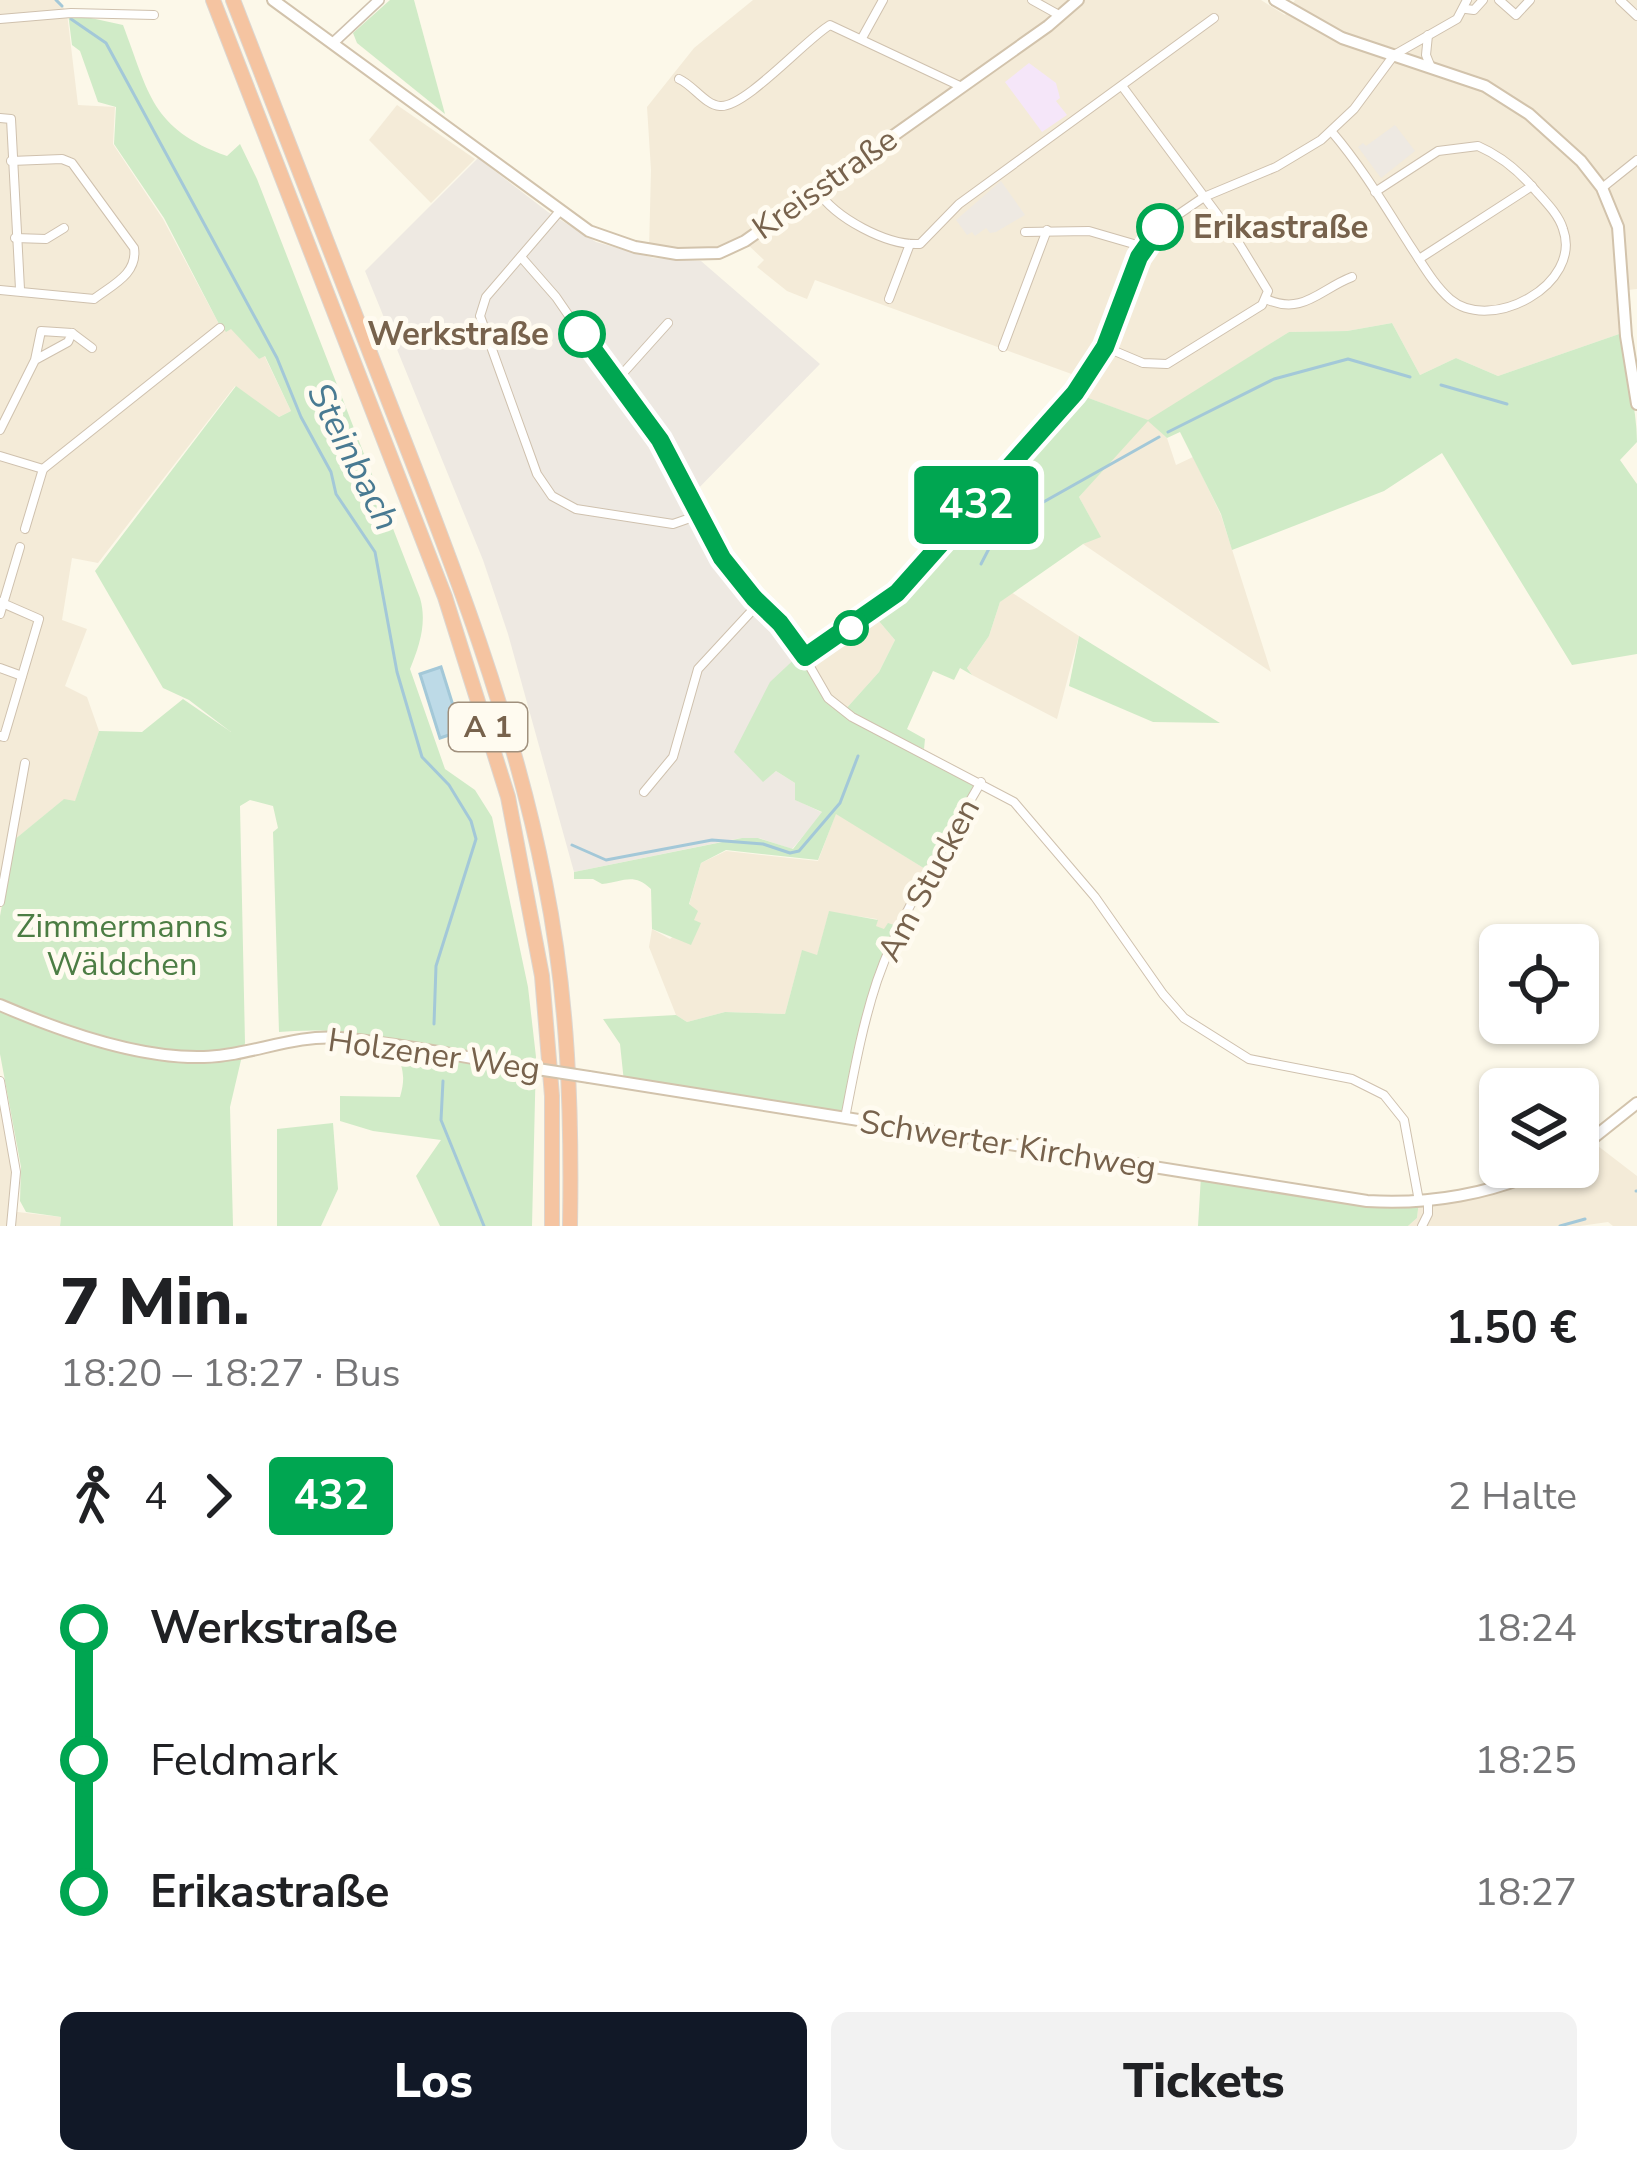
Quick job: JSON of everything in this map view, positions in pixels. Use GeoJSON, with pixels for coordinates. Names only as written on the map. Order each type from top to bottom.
{"type":"FeatureCollection","features":[{"type":"Feature","properties":{"kind":"highway","name":"A 1"},"geometry":{"type":"LineString","coordinates":[[213,0],[438,578],[508,797],[542,976],[552,1096],[552,1226]]}},
{"type":"Feature","properties":{"kind":"highway","name":"A 1"},"geometry":{"type":"LineString","coordinates":[[232,0],[458,581],[525,793],[546,886],[564,1012],[570,1094],[570,1226]]}},
{"type":"Feature","properties":{"kind":"main road","name":"Kreisstraße"},"geometry":{"type":"LineString","coordinates":[[273,0],[589,231],[650,250],[699,255],[738,246],[1078,0]]}},
{"type":"Feature","properties":{"kind":"main road"},"geometry":{"type":"LineString","coordinates":[[1283,2],[1342,38],[1502,94],[1570,150],[1602,188],[1615,216],[1637,404]]}},
{"type":"Feature","properties":{"kind":"main road","name":"Holzener Weg"},"geometry":{"type":"LineString","coordinates":[[2,1010],[78,1035],[181,1056],[225,1055],[292,1041],[340,1038],[590,1077]]}},
{"type":"Feature","properties":{"kind":"main road","name":"Schwerter Kirchweg"},"geometry":{"type":"LineString","coordinates":[[590,1077],[1339,1198],[1423,1200],[1489,1188]]}},
{"type":"Feature","properties":{"kind":"main road"},"geometry":{"type":"LineString","coordinates":[[1599,1133],[1637,1103]]}},
{"type":"Feature","properties":{"kind":"street"},"geometry":{"type":"LineString","coordinates":[[334,42],[380,0]]}},
{"type":"Feature","properties":{"kind":"street"},"geometry":{"type":"LineString","coordinates":[[862,38],[883,0]]}},
{"type":"Feature","properties":{"kind":"street"},"geometry":{"type":"LineString","coordinates":[[1032,0],[1061,16]]}},
{"type":"Feature","properties":{"kind":"street"},"geometry":{"type":"LineString","coordinates":[[805,657],[897,593],[1075,393],[1105,347],[1144,248],[1172,215],[1291,159],[1332,132],[1394,55],[1457,19],[1466,4],[1474,10],[1483,0]]}},
{"type":"Feature","properties":{"kind":"street"},"geometry":{"type":"LineString","coordinates":[[1499,0],[1516,16],[1530,0]]}},
{"type":"Feature","properties":{"kind":"street"},"geometry":{"type":"LineString","coordinates":[[1620,0],[1637,16]]}},
{"type":"Feature","properties":{"kind":"street"},"geometry":{"type":"LineString","coordinates":[[0,19],[71,13],[154,15]]}},
{"type":"Feature","properties":{"kind":"street"},"geometry":{"type":"LineString","coordinates":[[817,190],[833,211],[849,221],[910,244],[927,240],[944,215],[1214,18]]}},
{"type":"Feature","properties":{"kind":"street"},"geometry":{"type":"LineString","coordinates":[[680,79],[713,105],[726,106],[764,81],[826,26],[836,26],[962,87]]}},
{"type":"Feature","properties":{"kind":"street"},"geometry":{"type":"LineString","coordinates":[[1428,35],[1430,65]]}},
{"type":"Feature","properties":{"kind":"street"},"geometry":{"type":"LineString","coordinates":[[1122,86],[1267,284],[1266,298]]}},
{"type":"Feature","properties":{"kind":"street"},"geometry":{"type":"LineString","coordinates":[[0,118],[11,119],[20,289]]}},
{"type":"Feature","properties":{"kind":"street"},"geometry":{"type":"LineString","coordinates":[[1332,132],[1448,298],[1464,308],[1497,309],[1531,297],[1555,276],[1566,242],[1558,218],[1532,186],[1490,152],[1468,145],[1438,151],[1376,192]]}},
{"type":"Feature","properties":{"kind":"street"},"geometry":{"type":"LineString","coordinates":[[0,290],[94,299],[133,268],[136,257],[72,163],[62,159],[11,161]]}},
{"type":"Feature","properties":{"kind":"street"},"geometry":{"type":"LineString","coordinates":[[1602,188],[1637,160]]}},
{"type":"Feature","properties":{"kind":"street"},"geometry":{"type":"LineString","coordinates":[[1419,259],[1532,186]]}},
{"type":"Feature","properties":{"kind":"street"},"geometry":{"type":"LineString","coordinates":[[560,212],[486,297],[480,326],[542,483],[562,504],[576,509],[673,524],[697,516]]}},
{"type":"Feature","properties":{"kind":"street"},"geometry":{"type":"LineString","coordinates":[[15,238],[46,238],[64,228]]}},
{"type":"Feature","properties":{"kind":"street"},"geometry":{"type":"LineString","coordinates":[[1003,347],[1047,230]]}},
{"type":"Feature","properties":{"kind":"street"},"geometry":{"type":"LineString","coordinates":[[1025,232],[1089,231],[1144,248]]}},
{"type":"Feature","properties":{"kind":"street"},"geometry":{"type":"LineString","coordinates":[[889,299],[910,244]]}},
{"type":"Feature","properties":{"kind":"street"},"geometry":{"type":"LineString","coordinates":[[520,257],[556,296],[660,440],[722,558],[780,623],[828,698],[844,711],[1006,795],[1095,897],[1184,1018],[1249,1059],[1360,1082],[1393,1103],[1403,1120],[1429,1214],[1422,1226]]}},
{"type":"Feature","properties":{"kind":"street"},"geometry":{"type":"LineString","coordinates":[[1266,298],[1300,305],[1352,277]]}},
{"type":"Feature","properties":{"kind":"street"},"geometry":{"type":"LineString","coordinates":[[1105,347],[1143,363],[1167,364],[1266,298]]}},
{"type":"Feature","properties":{"kind":"street"},"geometry":{"type":"LineString","coordinates":[[615,382],[668,323]]}},
{"type":"Feature","properties":{"kind":"street"},"geometry":{"type":"LineString","coordinates":[[25,530],[43,469],[220,328]]}},
{"type":"Feature","properties":{"kind":"street"},"geometry":{"type":"LineString","coordinates":[[0,430],[35,360],[40,331],[72,333],[92,348]]}},
{"type":"Feature","properties":{"kind":"street"},"geometry":{"type":"LineString","coordinates":[[35,360],[68,342],[72,333]]}},
{"type":"Feature","properties":{"kind":"street"},"geometry":{"type":"LineString","coordinates":[[0,456],[43,469]]}},
{"type":"Feature","properties":{"kind":"street"},"geometry":{"type":"LineString","coordinates":[[0,736],[4,737],[39,619],[1,607],[20,547]]}},
{"type":"Feature","properties":{"kind":"street"},"geometry":{"type":"LineString","coordinates":[[644,792],[673,757],[698,669],[759,603]]}},
{"type":"Feature","properties":{"kind":"street"},"geometry":{"type":"LineString","coordinates":[[0,668],[22,676]]}},
{"type":"Feature","properties":{"kind":"street"},"geometry":{"type":"LineString","coordinates":[[0,902],[25,763]]}},
{"type":"Feature","properties":{"kind":"street","name":"Am Stucken"},"geometry":{"type":"LineString","coordinates":[[845,1118],[868,1012],[887,956],[910,905],[981,782]]}},
{"type":"Feature","properties":{"kind":"street"},"geometry":{"type":"LineString","coordinates":[[0,1081],[16,1172],[11,1226]]}},
{"type":"Feature","properties":{"kind":"shaded area"},"geometry":{"type":"Polygon","coordinates":[[[0,0],[59,0],[67,13],[78,105],[115,107],[113,144],[163,219],[219,324],[231,328],[259,359],[264,355],[291,411],[279,417],[235,386],[98,563],[72,558],[62,620],[87,629],[65,686],[87,697],[99,731],[75,802],[63,800],[7,846],[0,888],[0,0]]]}},
{"type":"Feature","properties":{"kind":"shaded area"},"geometry":{"type":"Polygon","coordinates":[[[753,0],[1261,0],[1285,15],[1295,0],[1637,0],[1637,289],[1619,291],[1622,333],[1498,376],[1456,358],[1420,375],[1392,323],[1347,331],[1289,332],[1149,421],[1167,438],[1176,465],[1193,457],[1221,515],[1271,672],[1083,544],[1100,536],[1079,497],[1147,420],[1075,393],[1077,376],[815,280],[807,299],[787,291],[757,267],[764,260],[745,242],[728,251],[649,250],[647,107],[694,48],[753,0]]]}},
{"type":"Feature","properties":{"kind":"shaded area"},"geometry":{"type":"Polygon","coordinates":[[[1029,63],[1056,83],[1060,98],[1056,101],[1067,115],[1042,132],[1005,82],[1029,63]]]}},
{"type":"Feature","properties":{"kind":"shaded area"},"geometry":{"type":"Polygon","coordinates":[[[397,105],[475,159],[431,203],[369,140],[397,105]]]}},
{"type":"Feature","properties":{"kind":"shaded area"},"geometry":{"type":"Polygon","coordinates":[[[1395,125],[1415,151],[1381,178],[1358,147],[1395,125]]]}},
{"type":"Feature","properties":{"kind":"shaded area"},"geometry":{"type":"Polygon","coordinates":[[[478,158],[596,242],[654,258],[701,261],[820,364],[689,498],[722,558],[802,652],[763,781],[776,771],[795,783],[796,800],[823,813],[792,849],[759,838],[741,838],[574,872],[483,560],[365,271],[478,158]]]}},
{"type":"Feature","properties":{"kind":"shaded area"},"geometry":{"type":"Polygon","coordinates":[[[1001,181],[1025,215],[996,232],[986,228],[975,236],[967,235],[956,220],[1001,181]]]}},
{"type":"Feature","properties":{"kind":"shaded area"},"geometry":{"type":"Polygon","coordinates":[[[1011,592],[1079,636],[1057,719],[972,675],[967,668],[989,636],[1000,602],[1011,592]]]}},
{"type":"Feature","properties":{"kind":"shaded area"},"geometry":{"type":"Polygon","coordinates":[[[872,613],[895,640],[879,672],[844,711],[828,698],[805,657],[872,613]]]}},
{"type":"Feature","properties":{"kind":"shaded area"},"geometry":{"type":"Polygon","coordinates":[[[836,813],[930,872],[900,927],[885,930],[875,926],[877,919],[829,912],[817,956],[802,951],[785,1014],[725,1012],[687,1022],[676,1015],[649,947],[652,929],[670,939],[694,920],[689,905],[701,863],[726,851],[818,861],[836,813]]]}},
{"type":"Feature","properties":{"kind":"shaded area"},"geometry":{"type":"Polygon","coordinates":[[[0,1097],[12,1171],[9,1211],[61,1217],[60,1226],[0,1226],[0,1097]]]}},
{"type":"Feature","properties":{"kind":"shaded area"},"geometry":{"type":"Polygon","coordinates":[[[1599,1147],[1637,1176],[1637,1226],[1608,1222],[1408,1226],[1417,1218],[1419,1201],[1480,1188],[1599,1188],[1599,1147]]]}},
{"type":"Feature","properties":{"kind":"green space"},"geometry":{"type":"Polygon","coordinates":[[[390,0],[414,0],[445,114],[357,43],[353,33],[390,0]]]}},
{"type":"Feature","properties":{"kind":"green space","name":"Zimmermanns Wäldchen"},"geometry":{"type":"Polygon","coordinates":[[[68,13],[123,25],[156,106],[182,134],[227,156],[240,144],[420,598],[421,634],[410,669],[445,769],[475,790],[492,817],[528,987],[536,1057],[532,1226],[440,1226],[416,1176],[441,1140],[373,1131],[340,1121],[340,1096],[400,1097],[403,1074],[397,1056],[365,1036],[320,1030],[279,1032],[273,832],[278,828],[273,806],[250,800],[240,806],[245,1043],[230,1107],[233,1226],[60,1226],[61,1217],[26,1212],[20,1201],[21,1167],[0,1054],[0,916],[14,840],[64,799],[75,801],[99,731],[142,732],[183,699],[231,732],[189,700],[163,688],[95,571],[236,386],[279,417],[291,411],[265,356],[259,359],[231,329],[226,332],[219,324],[164,218],[114,144],[116,107],[98,102],[80,51],[72,45],[68,13]]]}},
{"type":"Feature","properties":{"kind":"green space"},"geometry":{"type":"Polygon","coordinates":[[[1392,323],[1420,375],[1456,358],[1498,376],[1622,333],[1637,442],[1620,460],[1637,484],[1637,654],[1572,665],[1442,453],[1384,491],[1232,550],[1221,514],[1180,432],[1167,438],[1148,421],[1079,497],[1101,537],[1083,544],[1000,602],[989,636],[967,668],[972,675],[960,668],[954,680],[933,671],[907,729],[925,739],[924,749],[902,740],[981,782],[930,872],[836,814],[818,860],[726,850],[701,863],[689,904],[698,911],[694,920],[701,923],[691,945],[652,929],[651,889],[645,884],[633,879],[602,884],[574,879],[574,872],[742,838],[793,849],[822,812],[795,800],[795,783],[776,771],[763,782],[734,752],[770,682],[802,652],[823,691],[844,711],[879,672],[895,640],[872,613],[897,593],[1075,393],[1148,420],[1289,332],[1347,331],[1392,323]]]}},
{"type":"Feature","properties":{"kind":"green space"},"geometry":{"type":"Polygon","coordinates":[[[1079,636],[1220,723],[1153,722],[1069,686],[1079,636]]]}},
{"type":"Feature","properties":{"kind":"green space"},"geometry":{"type":"Polygon","coordinates":[[[829,911],[878,920],[876,926],[884,929],[888,923],[900,927],[878,980],[845,1118],[624,1082],[620,1044],[603,1019],[676,1015],[687,1022],[725,1012],[785,1014],[802,950],[817,955],[829,911]]]}},
{"type":"Feature","properties":{"kind":"green space"},"geometry":{"type":"Polygon","coordinates":[[[333,1123],[338,1189],[321,1226],[277,1226],[277,1129],[333,1123]]]}},
{"type":"Feature","properties":{"kind":"green space"},"geometry":{"type":"Polygon","coordinates":[[[1201,1176],[1367,1201],[1419,1201],[1417,1218],[1408,1226],[1198,1226],[1201,1176]]]}},
{"type":"Feature","properties":{"kind":"water"},"geometry":{"type":"Polygon","coordinates":[[[441,667],[461,731],[440,738],[420,674],[441,667]]]}},
{"type":"Feature","properties":{"kind":"waterway","name":"Steinbach"},"geometry":{"type":"LineString","coordinates":[[56,0],[62,6]]}},
{"type":"Feature","properties":{"kind":"waterway","name":"Steinbach"},"geometry":{"type":"LineString","coordinates":[[71,19],[106,43],[277,358],[331,472],[336,494],[375,552],[397,672],[422,757],[449,785],[476,839],[436,966],[434,1024]]}},
{"type":"Feature","properties":{"kind":"waterway"},"geometry":{"type":"LineString","coordinates":[[1168,432],[1274,379],[1348,359],[1410,377]]}},
{"type":"Feature","properties":{"kind":"waterway"},"geometry":{"type":"LineString","coordinates":[[1441,385],[1507,404]]}},
{"type":"Feature","properties":{"kind":"waterway"},"geometry":{"type":"LineString","coordinates":[[1031,509],[1159,437]]}},
{"type":"Feature","properties":{"kind":"waterway"},"geometry":{"type":"LineString","coordinates":[[981,564],[996,535],[1015,518]]}},
{"type":"Feature","properties":{"kind":"waterway"},"geometry":{"type":"LineString","coordinates":[[572,845],[606,860],[712,840],[799,851],[840,803],[858,756]]}},
{"type":"Feature","properties":{"kind":"waterway","name":"Steinbach"},"geometry":{"type":"LineString","coordinates":[[443,1081],[441,1120],[484,1226]]}},
{"type":"Feature","properties":{"kind":"waterway"},"geometry":{"type":"LineString","coordinates":[[1560,1226],[1585,1219]]}},
{"type":"Feature","properties":{"kind":"bus line","name":"432"},"geometry":{"type":"LineString","coordinates":[[582,334],[660,440],[722,558],[805,657],[897,593],[1075,393],[1105,347],[1139,257],[1160,227]]}},
{"type":"Feature","properties":{"kind":"place","name":"Erikastraße"},"geometry":{"type":"Point","coordinates":[1160,227]}},
{"type":"Feature","properties":{"kind":"place","name":"Werkstraße"},"geometry":{"type":"Point","coordinates":[582,334]}}]}
